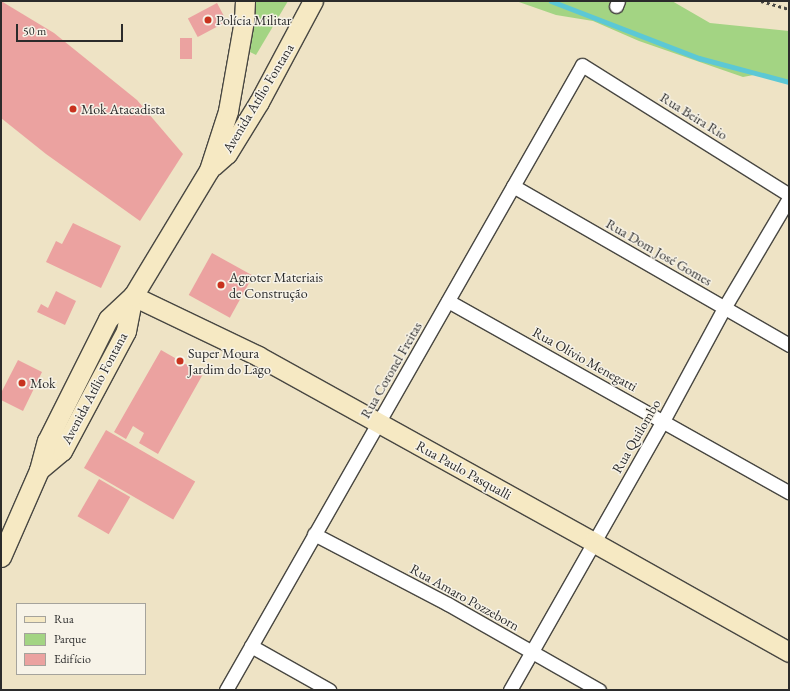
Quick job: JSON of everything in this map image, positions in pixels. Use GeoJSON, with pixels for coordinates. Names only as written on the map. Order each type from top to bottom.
{"type":"FeatureCollection","features":[{"type":"Feature","properties":{"kind":"main road","name":"Avenida Atílio Fontana"},"geometry":{"type":"LineString","coordinates":[[1,557],[39,470],[62,451],[126,331],[133,296],[209,170],[228,112],[244,20],[245,1]]}},
{"type":"Feature","properties":{"kind":"main road","name":"Avenida Atílio Fontana"},"geometry":{"type":"LineString","coordinates":[[209,170],[227,154],[259,102],[313,1]]}},
{"type":"Feature","properties":{"kind":"main road","name":"Rua Paulo Pasqualli"},"geometry":{"type":"LineString","coordinates":[[133,296],[258,356],[789,652]]}},
{"type":"Feature","properties":{"kind":"street","name":"Rua Coronel Freitas"},"geometry":{"type":"LineString","coordinates":[[226,690],[582,65]]}},
{"type":"Feature","properties":{"kind":"street","name":"Rua Beira Rio"},"geometry":{"type":"LineString","coordinates":[[582,65],[789,196]]}},
{"type":"Feature","properties":{"kind":"street","name":"Rua Dom José Gomes"},"geometry":{"type":"LineString","coordinates":[[513,186],[789,345]]}},
{"type":"Feature","properties":{"kind":"street","name":"Rua Quilombo"},"geometry":{"type":"LineString","coordinates":[[510,690],[663,421],[724,308],[789,196]]}},
{"type":"Feature","properties":{"kind":"street","name":"Rua Olívio Menegatti"},"geometry":{"type":"LineString","coordinates":[[448,301],[789,492]]}},
{"type":"Feature","properties":{"kind":"street","name":"Rua Amaro Pozzeborn"},"geometry":{"type":"LineString","coordinates":[[314,534],[448,604],[599,690]]}},
{"type":"Feature","properties":{"kind":"street"},"geometry":{"type":"LineString","coordinates":[[251,646],[329,690]]}},
{"type":"Feature","properties":{"kind":"path"},"geometry":{"type":"LineString","coordinates":[[761,1],[789,9]]}},
{"type":"Feature","properties":{"kind":"green space"},"geometry":{"type":"Polygon","coordinates":[[[253,1],[288,1],[256,55],[250,52],[253,1]]]}},
{"type":"Feature","properties":{"kind":"green space"},"geometry":{"type":"Polygon","coordinates":[[[516,1],[672,1],[710,23],[789,31],[789,82],[759,74],[743,77],[639,41],[593,21],[556,15],[516,1]]]}},
{"type":"Feature","properties":{"kind":"building","name":"Mok Atacadista"},"geometry":{"type":"Polygon","coordinates":[[[1,1],[54,33],[137,100],[183,154],[140,221],[46,154],[1,118],[1,1]]]}},
{"type":"Feature","properties":{"kind":"building","name":"Polícia Militar"},"geometry":{"type":"Polygon","coordinates":[[[217,3],[227,22],[198,37],[188,18],[217,3]]]}},
{"type":"Feature","properties":{"kind":"building"},"geometry":{"type":"Polygon","coordinates":[[[180,38],[192,38],[192,59],[180,59],[180,38]]]}},
{"type":"Feature","properties":{"kind":"building"},"geometry":{"type":"Polygon","coordinates":[[[73,223],[121,246],[101,288],[46,262],[56,241],[62,244],[73,223]]]}},
{"type":"Feature","properties":{"kind":"building","name":"Agroter Materiais de Construção"},"geometry":{"type":"Polygon","coordinates":[[[212,253],[253,276],[230,318],[189,295],[212,253]]]}},
{"type":"Feature","properties":{"kind":"building"},"geometry":{"type":"Polygon","coordinates":[[[56,291],[76,301],[65,325],[37,312],[41,304],[48,308],[56,291]]]}},
{"type":"Feature","properties":{"kind":"building"},"geometry":{"type":"Polygon","coordinates":[[[161,350],[203,374],[158,454],[139,443],[144,433],[133,426],[126,439],[114,432],[161,350]]]}},
{"type":"Feature","properties":{"kind":"building","name":"Mok"},"geometry":{"type":"Polygon","coordinates":[[[18,360],[42,372],[23,411],[1,400],[1,393],[18,360]]]}},
{"type":"Feature","properties":{"kind":"building"},"geometry":{"type":"Polygon","coordinates":[[[106,430],[195,482],[173,520],[84,468],[106,430]]]}},
{"type":"Feature","properties":{"kind":"building"},"geometry":{"type":"Polygon","coordinates":[[[99,479],[130,497],[109,534],[78,516],[99,479]]]}},
{"type":"Feature","properties":{"kind":"waterway"},"geometry":{"type":"LineString","coordinates":[[551,1],[699,58],[789,82]]}},
{"type":"Feature","properties":{"kind":"place","name":"Polícia Militar"},"geometry":{"type":"Point","coordinates":[208,20]}},
{"type":"Feature","properties":{"kind":"place","name":"Mok Atacadista"},"geometry":{"type":"Point","coordinates":[73,109]}},
{"type":"Feature","properties":{"kind":"place","name":"Agroter Materiais de Construção"},"geometry":{"type":"Point","coordinates":[221,285]}},
{"type":"Feature","properties":{"kind":"place","name":"Super Moura Jardim do Lago"},"geometry":{"type":"Point","coordinates":[180,361]}},
{"type":"Feature","properties":{"kind":"place","name":"Mok"},"geometry":{"type":"Point","coordinates":[22,383]}}]}
